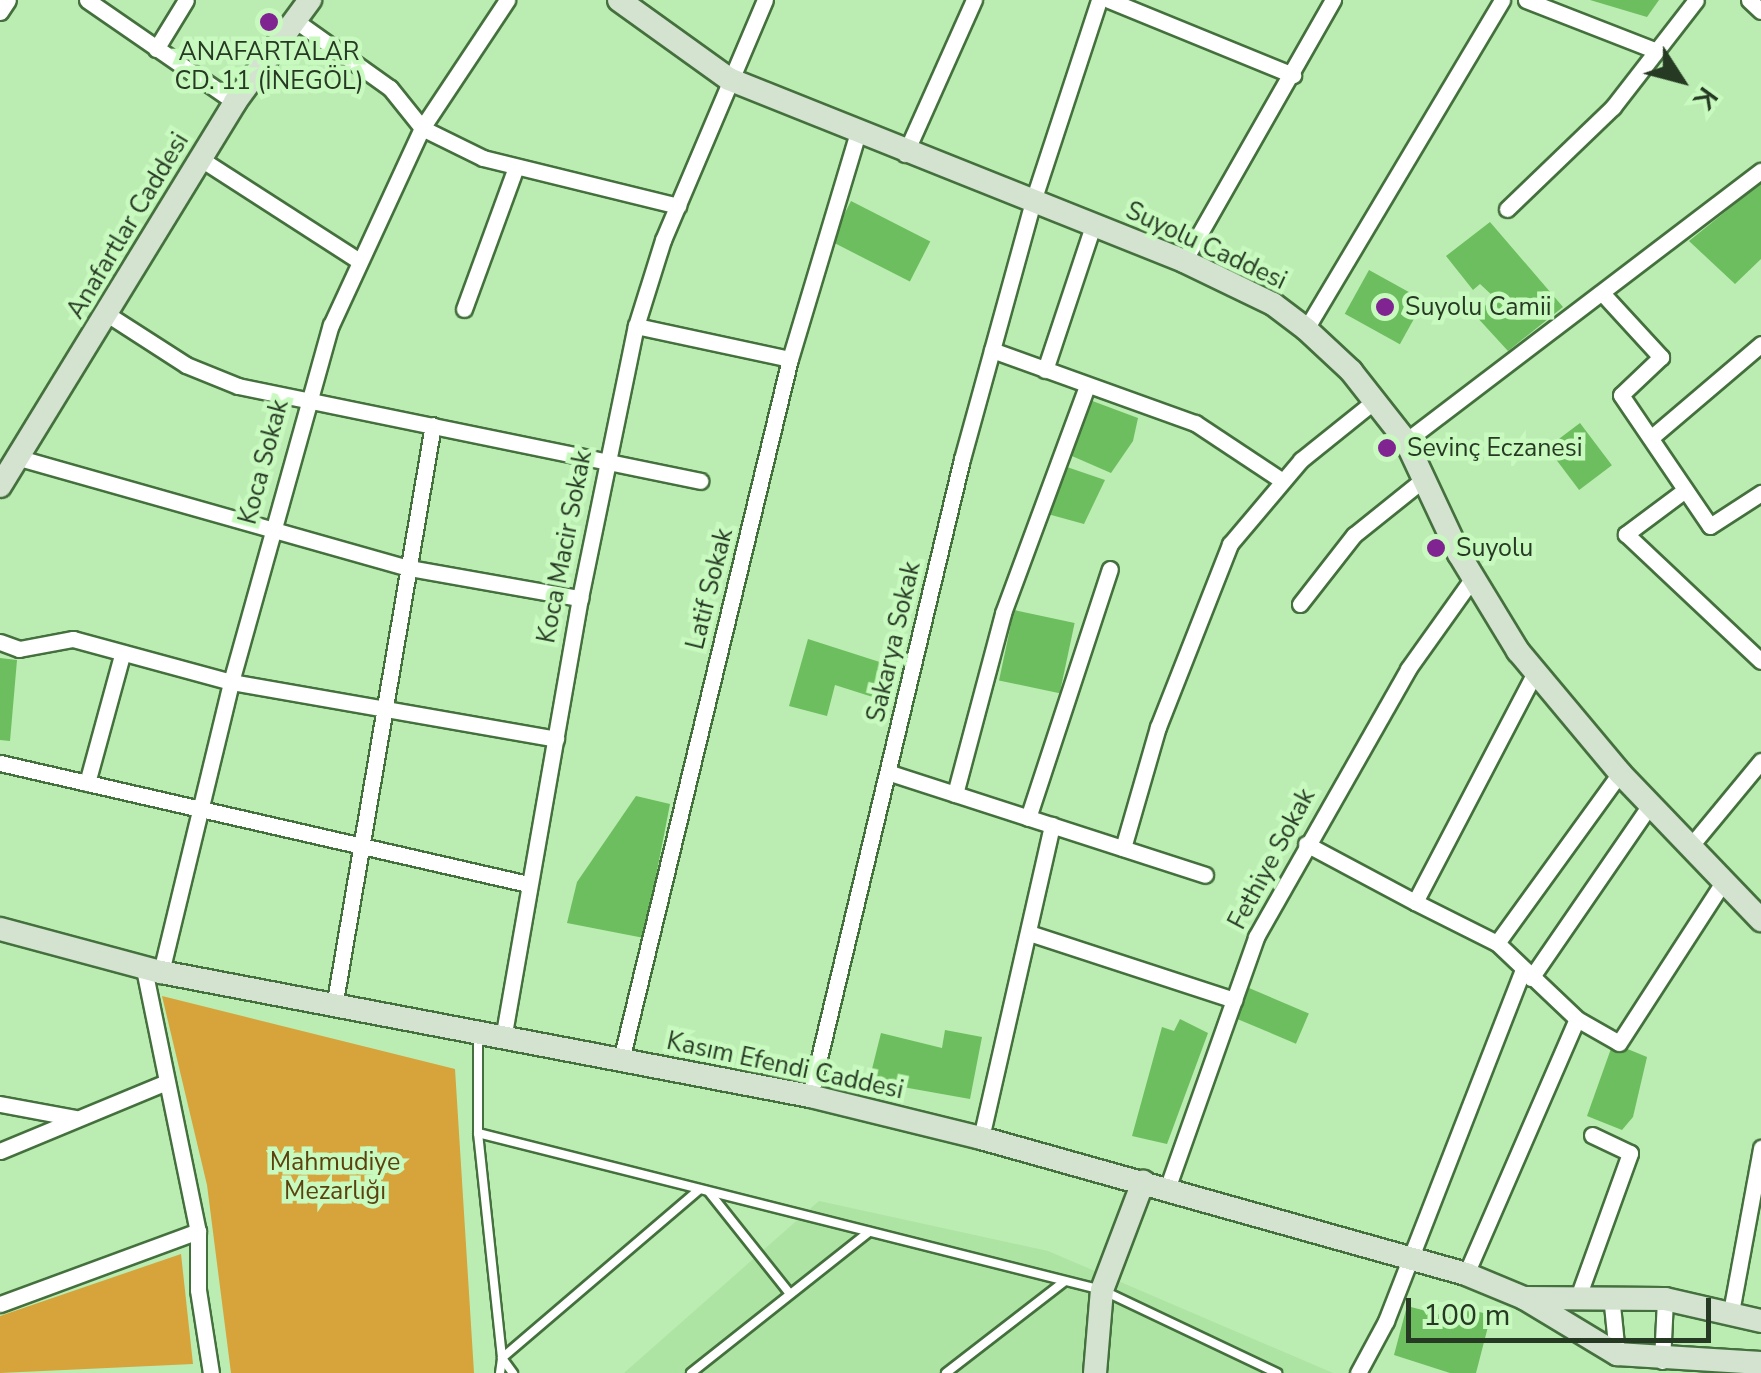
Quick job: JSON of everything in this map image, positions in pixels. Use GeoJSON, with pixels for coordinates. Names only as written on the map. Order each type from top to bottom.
{"type":"FeatureCollection","features":[{"type":"Feature","properties":{"kind":"street"},"geometry":{"type":"LineString","coordinates":[[0,12],[8,0]]}},
{"type":"Feature","properties":{"kind":"street"},"geometry":{"type":"LineString","coordinates":[[87,0],[235,102]]}},
{"type":"Feature","properties":{"kind":"street"},"geometry":{"type":"LineString","coordinates":[[156,49],[186,0]]}},
{"type":"Feature","properties":{"kind":"street","name":"Anafartlar Caddesi"},"geometry":{"type":"LineString","coordinates":[[0,486],[235,102],[310,0]]}},
{"type":"Feature","properties":{"kind":"street","name":"Koca Sokak"},"geometry":{"type":"LineString","coordinates":[[152,970],[305,402],[358,260],[422,128],[506,0]]}},
{"type":"Feature","properties":{"kind":"street","name":"Suyolu Caddesi"},"geometry":{"type":"LineString","coordinates":[[619,0],[729,79],[904,154],[1184,261],[1273,304],[1306,329],[1377,400],[1406,441],[1473,578],[1535,672],[1620,773],[1761,920]]}},
{"type":"Feature","properties":{"kind":"street","name":"Koca Macir Sokak"},"geometry":{"type":"LineString","coordinates":[[504,1040],[580,598],[636,326],[678,206],[764,0]]}},
{"type":"Feature","properties":{"kind":"street"},"geometry":{"type":"LineString","coordinates":[[904,154],[974,0]]}},
{"type":"Feature","properties":{"kind":"street","name":"Sakarya Sokak"},"geometry":{"type":"LineString","coordinates":[[810,1096],[992,350],[1033,202],[1099,0]]}},
{"type":"Feature","properties":{"kind":"street"},"geometry":{"type":"LineString","coordinates":[[1109,0],[1293,75]]}},
{"type":"Feature","properties":{"kind":"street"},"geometry":{"type":"LineString","coordinates":[[1184,261],[1333,0]]}},
{"type":"Feature","properties":{"kind":"street"},"geometry":{"type":"LineString","coordinates":[[1306,329],[1502,0]]}},
{"type":"Feature","properties":{"kind":"street"},"geometry":{"type":"LineString","coordinates":[[1526,0],[1654,50]]}},
{"type":"Feature","properties":{"kind":"street"},"geometry":{"type":"LineString","coordinates":[[1507,209],[1613,107],[1696,0]]}},
{"type":"Feature","properties":{"kind":"street"},"geometry":{"type":"LineString","coordinates":[[1749,0],[1761,11]]}},
{"type":"Feature","properties":{"kind":"street"},"geometry":{"type":"LineString","coordinates":[[296,21],[390,88],[422,128],[515,170],[678,206]]}},
{"type":"Feature","properties":{"kind":"street","name":"Latif Sokak"},"geometry":{"type":"LineString","coordinates":[[622,1060],[790,359],[858,132]]}},
{"type":"Feature","properties":{"kind":"street"},"geometry":{"type":"LineString","coordinates":[[201,158],[358,260]]}},
{"type":"Feature","properties":{"kind":"street"},"geometry":{"type":"LineString","coordinates":[[464,308],[515,170]]}},
{"type":"Feature","properties":{"kind":"street"},"geometry":{"type":"LineString","coordinates":[[1406,441],[1761,170]]}},
{"type":"Feature","properties":{"kind":"street"},"geometry":{"type":"LineString","coordinates":[[1045,370],[1094,226]]}},
{"type":"Feature","properties":{"kind":"street"},"geometry":{"type":"LineString","coordinates":[[1603,294],[1660,357],[1621,395],[1653,436],[1710,526],[1761,493]]}},
{"type":"Feature","properties":{"kind":"street"},"geometry":{"type":"LineString","coordinates":[[108,314],[186,365],[305,402],[700,481]]}},
{"type":"Feature","properties":{"kind":"street"},"geometry":{"type":"LineString","coordinates":[[636,326],[790,359]]}},
{"type":"Feature","properties":{"kind":"street"},"geometry":{"type":"LineString","coordinates":[[1653,436],[1761,344]]}},
{"type":"Feature","properties":{"kind":"street"},"geometry":{"type":"LineString","coordinates":[[992,350],[1195,423],[1281,480]]}},
{"type":"Feature","properties":{"kind":"street"},"geometry":{"type":"LineString","coordinates":[[955,794],[1003,613],[1088,386]]}},
{"type":"Feature","properties":{"kind":"street"},"geometry":{"type":"LineString","coordinates":[[1123,848],[1158,726],[1230,544],[1281,480],[1377,400]]}},
{"type":"Feature","properties":{"kind":"street"},"geometry":{"type":"LineString","coordinates":[[334,1007],[433,425]]}},
{"type":"Feature","properties":{"kind":"street"},"geometry":{"type":"LineString","coordinates":[[16,457],[409,568],[580,598]]}},
{"type":"Feature","properties":{"kind":"street"},"geometry":{"type":"LineString","coordinates":[[1300,604],[1354,535],[1424,479]]}},
{"type":"Feature","properties":{"kind":"street"},"geometry":{"type":"LineString","coordinates":[[1685,490],[1626,534],[1759,656]]}},
{"type":"Feature","properties":{"kind":"street"},"geometry":{"type":"LineString","coordinates":[[1028,818],[1110,569]]}},
{"type":"Feature","properties":{"kind":"street","name":"Fethiye Sokak"},"geometry":{"type":"LineString","coordinates":[[1167,1189],[1256,937],[1408,669],[1473,578]]}},
{"type":"Feature","properties":{"kind":"street"},"geometry":{"type":"LineString","coordinates":[[0,642],[18,649],[73,639],[122,656],[231,682],[556,739]]}},
{"type":"Feature","properties":{"kind":"street"},"geometry":{"type":"LineString","coordinates":[[87,783],[122,656]]}},
{"type":"Feature","properties":{"kind":"street"},"geometry":{"type":"LineString","coordinates":[[1415,902],[1535,672]]}},
{"type":"Feature","properties":{"kind":"street"},"geometry":{"type":"LineString","coordinates":[[1689,848],[1761,761]]}},
{"type":"Feature","properties":{"kind":"street"},"geometry":{"type":"LineString","coordinates":[[0,764],[528,884]]}},
{"type":"Feature","properties":{"kind":"street"},"geometry":{"type":"LineString","coordinates":[[890,773],[1206,875]]}},
{"type":"Feature","properties":{"kind":"street"},"geometry":{"type":"LineString","coordinates":[[1498,943],[1620,773]]}},
{"type":"Feature","properties":{"kind":"street"},"geometry":{"type":"LineString","coordinates":[[1358,1373],[1410,1258],[1527,974],[1650,805]]}},
{"type":"Feature","properties":{"kind":"street"},"geometry":{"type":"LineString","coordinates":[[981,1138],[1052,825]]}},
{"type":"Feature","properties":{"kind":"street"},"geometry":{"type":"LineString","coordinates":[[1306,844],[1498,943],[1577,1019],[1619,1042],[1723,882]]}},
{"type":"Feature","properties":{"kind":"street","name":"Kasım Efendi Caddesi"},"geometry":{"type":"LineString","coordinates":[[7,933],[152,970],[810,1096],[981,1138],[1466,1274],[1524,1298],[1620,1363],[1663,1367],[1761,1364]]}},
{"type":"Feature","properties":{"kind":"street"},"geometry":{"type":"LineString","coordinates":[[1030,933],[1234,1000]]}},
{"type":"Feature","properties":{"kind":"street"},"geometry":{"type":"LineString","coordinates":[[152,970],[164,1084],[198,1231],[198,1290],[210,1373]]}},
{"type":"Feature","properties":{"kind":"street"},"geometry":{"type":"LineString","coordinates":[[1466,1274],[1577,1019]]}},
{"type":"Feature","properties":{"kind":"street"},"geometry":{"type":"LineString","coordinates":[[0,1151],[164,1084]]}},
{"type":"Feature","properties":{"kind":"street"},"geometry":{"type":"LineString","coordinates":[[0,1104],[75,1118]]}},
{"type":"Feature","properties":{"kind":"street"},"geometry":{"type":"LineString","coordinates":[[1578,1297],[1630,1154],[1592,1135]]}},
{"type":"Feature","properties":{"kind":"street"},"geometry":{"type":"LineString","coordinates":[[1731,1312],[1761,1148]]}},
{"type":"Feature","properties":{"kind":"street"},"geometry":{"type":"LineString","coordinates":[[1096,1373],[1102,1290],[1143,1182]]}},
{"type":"Feature","properties":{"kind":"street"},"geometry":{"type":"LineString","coordinates":[[0,1304],[198,1231]]}},
{"type":"Feature","properties":{"kind":"street"},"geometry":{"type":"LineString","coordinates":[[1611,1296],[1620,1363]]}},
{"type":"Feature","properties":{"kind":"street","name":"Kasım Efendi Caddesi"},"geometry":{"type":"LineString","coordinates":[[1524,1298],[1665,1299],[1761,1321]]}},
{"type":"Feature","properties":{"kind":"street"},"geometry":{"type":"LineString","coordinates":[[1663,1367],[1665,1299]]}},
{"type":"Feature","properties":{"kind":"lane"},"geometry":{"type":"LineString","coordinates":[[478,1035],[478,1134],[502,1358],[500,1373]]}},
{"type":"Feature","properties":{"kind":"lane"},"geometry":{"type":"LineString","coordinates":[[478,1134],[1102,1290],[1276,1373]]}},
{"type":"Feature","properties":{"kind":"lane"},"geometry":{"type":"LineString","coordinates":[[704,1190],[790,1294]]}},
{"type":"Feature","properties":{"kind":"lane"},"geometry":{"type":"LineString","coordinates":[[502,1358],[704,1190]]}},
{"type":"Feature","properties":{"kind":"lane"},"geometry":{"type":"LineString","coordinates":[[692,1373],[870,1232]]}},
{"type":"Feature","properties":{"kind":"lane"},"geometry":{"type":"LineString","coordinates":[[946,1373],[1065,1280]]}},
{"type":"Feature","properties":{"kind":"lane"},"geometry":{"type":"LineString","coordinates":[[502,1358],[514,1373]]}},
{"type":"Feature","properties":{"kind":"shaded area"},"geometry":{"type":"Polygon","coordinates":[[[819,1201],[1048,1251],[1333,1373],[624,1373],[819,1201]]]}},
{"type":"Feature","properties":{"kind":"green space","name":"Mahmudiye Mezarlığı"},"geometry":{"type":"Polygon","coordinates":[[[162,996],[455,1069],[474,1373],[231,1373],[207,1185],[162,996]]]}},
{"type":"Feature","properties":{"kind":"green space"},"geometry":{"type":"Polygon","coordinates":[[[181,1254],[193,1364],[0,1373],[0,1316],[181,1254]]]}},
{"type":"Feature","properties":{"kind":"building"},"geometry":{"type":"Polygon","coordinates":[[[1590,0],[1659,0],[1647,17],[1590,0]]]}},
{"type":"Feature","properties":{"kind":"building"},"geometry":{"type":"Polygon","coordinates":[[[1761,183],[1761,259],[1735,284],[1689,241],[1761,183]]]}},
{"type":"Feature","properties":{"kind":"building"},"geometry":{"type":"Polygon","coordinates":[[[851,201],[930,241],[910,282],[831,241],[851,201]]]}},
{"type":"Feature","properties":{"kind":"building"},"geometry":{"type":"Polygon","coordinates":[[[1490,222],[1563,307],[1508,351],[1475,315],[1494,297],[1480,284],[1473,290],[1446,256],[1490,222]]]}},
{"type":"Feature","properties":{"kind":"building","name":"Suyolu Camii"},"geometry":{"type":"Polygon","coordinates":[[[1369,270],[1424,301],[1400,344],[1345,314],[1369,270]]]}},
{"type":"Feature","properties":{"kind":"building"},"geometry":{"type":"Polygon","coordinates":[[[1087,399],[1138,418],[1133,441],[1111,473],[1065,453],[1087,399]]]}},
{"type":"Feature","properties":{"kind":"building"},"geometry":{"type":"Polygon","coordinates":[[[1580,423],[1612,465],[1579,490],[1547,448],[1580,423]]]}},
{"type":"Feature","properties":{"kind":"building"},"geometry":{"type":"Polygon","coordinates":[[[1061,465],[1105,480],[1084,524],[1044,513],[1061,465]]]}},
{"type":"Feature","properties":{"kind":"building"},"geometry":{"type":"Polygon","coordinates":[[[1014,610],[1075,623],[1060,693],[999,680],[1014,610]]]}},
{"type":"Feature","properties":{"kind":"building"},"geometry":{"type":"Polygon","coordinates":[[[808,639],[889,665],[879,699],[835,685],[827,716],[789,706],[808,639]]]}},
{"type":"Feature","properties":{"kind":"building"},"geometry":{"type":"Polygon","coordinates":[[[0,658],[17,660],[10,741],[0,740],[0,658]]]}},
{"type":"Feature","properties":{"kind":"building"},"geometry":{"type":"Polygon","coordinates":[[[636,796],[670,804],[644,938],[567,923],[577,882],[636,796]]]}},
{"type":"Feature","properties":{"kind":"building"},"geometry":{"type":"Polygon","coordinates":[[[1249,988],[1309,1013],[1296,1044],[1236,1018],[1249,988]]]}},
{"type":"Feature","properties":{"kind":"building"},"geometry":{"type":"Polygon","coordinates":[[[1180,1019],[1208,1033],[1167,1144],[1132,1136],[1162,1027],[1174,1031],[1180,1019]]]}},
{"type":"Feature","properties":{"kind":"building"},"geometry":{"type":"Polygon","coordinates":[[[945,1030],[982,1037],[970,1099],[869,1081],[881,1033],[942,1048],[945,1030]]]}},
{"type":"Feature","properties":{"kind":"building"},"geometry":{"type":"Polygon","coordinates":[[[1613,1043],[1647,1057],[1633,1117],[1622,1130],[1587,1116],[1613,1043]]]}},
{"type":"Feature","properties":{"kind":"building"},"geometry":{"type":"Polygon","coordinates":[[[1407,1306],[1457,1319],[1460,1307],[1491,1315],[1476,1373],[1450,1373],[1394,1355],[1407,1306]]]}},
{"type":"Feature","properties":{"kind":"place","name":"ANAFARTALAR CD. 11 (İNEGÖL)"},"geometry":{"type":"Point","coordinates":[269,22]}},
{"type":"Feature","properties":{"kind":"place","name":"Suyolu Camii"},"geometry":{"type":"Point","coordinates":[1385,307]}},
{"type":"Feature","properties":{"kind":"place","name":"Sevinç Eczanesi"},"geometry":{"type":"Point","coordinates":[1387,448]}},
{"type":"Feature","properties":{"kind":"place","name":"Suyolu"},"geometry":{"type":"Point","coordinates":[1436,548]}}]}
